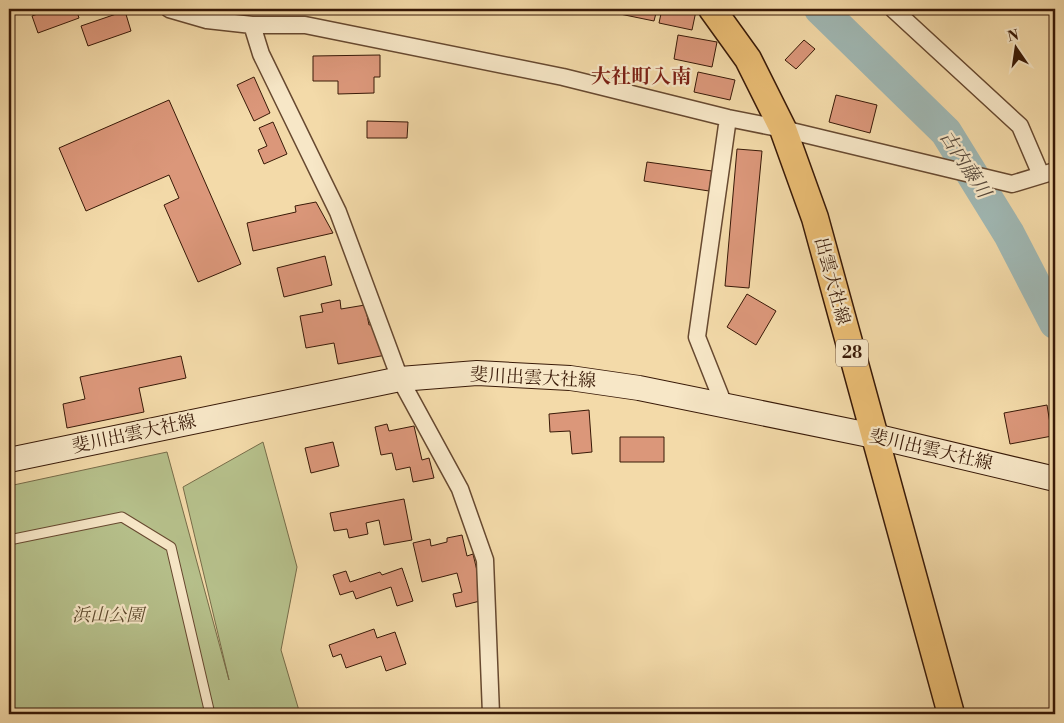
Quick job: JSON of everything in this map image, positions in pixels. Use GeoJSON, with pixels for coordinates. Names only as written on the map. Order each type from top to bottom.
{"type":"FeatureCollection","features":[{"type":"Feature","properties":{"kind":"main road","name":"出雲大社線"},"geometry":{"type":"LineString","coordinates":[[712,9],[748,58],[783,129],[815,218],[951,714]]}},
{"type":"Feature","properties":{"kind":"main road","name":"斐川出雲大社線"},"geometry":{"type":"LineString","coordinates":[[9,460],[400,379],[477,373],[570,378],[639,388],[874,436],[1055,479]]}},
{"type":"Feature","properties":{"kind":"street"},"geometry":{"type":"LineString","coordinates":[[169,9],[207,20],[252,25],[305,25],[563,77],[728,118],[938,165],[1012,184],[1048,173],[1020,126],[893,9]]}},
{"type":"Feature","properties":{"kind":"street"},"geometry":{"type":"LineString","coordinates":[[252,25],[261,54],[338,212],[400,379],[460,489],[485,560],[491,714]]}},
{"type":"Feature","properties":{"kind":"street"},"geometry":{"type":"LineString","coordinates":[[724,405],[697,337],[728,118]]}},
{"type":"Feature","properties":{"kind":"lane"},"geometry":{"type":"LineString","coordinates":[[9,540],[122,517],[172,547],[210,714]]}},
{"type":"Feature","properties":{"kind":"green space","name":"浜山公園"},"geometry":{"type":"Polygon","coordinates":[[[263,442],[297,567],[281,650],[300,714],[9,714],[9,486],[167,452],[229,680],[183,487],[263,442]]]}},
{"type":"Feature","properties":{"kind":"building"},"geometry":{"type":"Polygon","coordinates":[[[51,9],[76,9],[79,18],[38,33],[32,16],[51,9]]]}},
{"type":"Feature","properties":{"kind":"building"},"geometry":{"type":"Polygon","coordinates":[[[84,9],[101,9],[86,14],[84,9]]]}},
{"type":"Feature","properties":{"kind":"building"},"geometry":{"type":"Polygon","coordinates":[[[616,9],[657,9],[654,21],[615,13],[616,9]]]}},
{"type":"Feature","properties":{"kind":"building"},"geometry":{"type":"Polygon","coordinates":[[[662,9],[696,11],[692,30],[659,23],[662,9]]]}},
{"type":"Feature","properties":{"kind":"building"},"geometry":{"type":"Polygon","coordinates":[[[125,11],[131,31],[88,46],[81,26],[125,11]]]}},
{"type":"Feature","properties":{"kind":"building"},"geometry":{"type":"Polygon","coordinates":[[[678,35],[717,42],[712,67],[674,59],[678,35]]]}},
{"type":"Feature","properties":{"kind":"building"},"geometry":{"type":"Polygon","coordinates":[[[804,40],[815,49],[796,69],[785,60],[804,40]]]}},
{"type":"Feature","properties":{"kind":"building"},"geometry":{"type":"Polygon","coordinates":[[[380,55],[380,77],[374,77],[374,93],[338,94],[338,81],[313,81],[313,56],[380,55]]]}},
{"type":"Feature","properties":{"kind":"building"},"geometry":{"type":"Polygon","coordinates":[[[698,72],[735,80],[730,100],[694,92],[698,72]]]}},
{"type":"Feature","properties":{"kind":"building"},"geometry":{"type":"Polygon","coordinates":[[[254,77],[270,113],[254,121],[237,85],[254,77]]]}},
{"type":"Feature","properties":{"kind":"building"},"geometry":{"type":"Polygon","coordinates":[[[836,95],[877,105],[870,133],[829,122],[836,95]]]}},
{"type":"Feature","properties":{"kind":"building"},"geometry":{"type":"Polygon","coordinates":[[[169,100],[241,264],[198,282],[164,205],[179,198],[169,175],[86,211],[59,148],[169,100]]]}},
{"type":"Feature","properties":{"kind":"building"},"geometry":{"type":"Polygon","coordinates":[[[367,121],[408,122],[407,138],[367,138],[367,121]]]}},
{"type":"Feature","properties":{"kind":"building"},"geometry":{"type":"Polygon","coordinates":[[[273,122],[287,154],[264,164],[258,150],[267,146],[259,128],[273,122]]]}},
{"type":"Feature","properties":{"kind":"building"},"geometry":{"type":"Polygon","coordinates":[[[737,149],[762,151],[749,288],[725,286],[737,149]]]}},
{"type":"Feature","properties":{"kind":"building"},"geometry":{"type":"Polygon","coordinates":[[[647,162],[712,171],[709,191],[644,181],[647,162]]]}},
{"type":"Feature","properties":{"kind":"building"},"geometry":{"type":"Polygon","coordinates":[[[316,202],[333,233],[253,251],[247,223],[296,212],[295,206],[316,202]]]}},
{"type":"Feature","properties":{"kind":"building"},"geometry":{"type":"Polygon","coordinates":[[[325,256],[332,285],[284,297],[277,268],[325,256]]]}},
{"type":"Feature","properties":{"kind":"building"},"geometry":{"type":"Polygon","coordinates":[[[747,294],[776,311],[756,345],[727,327],[747,294]]]}},
{"type":"Feature","properties":{"kind":"building"},"geometry":{"type":"Polygon","coordinates":[[[340,300],[341,309],[365,305],[369,325],[380,323],[386,355],[338,364],[334,343],[306,348],[300,316],[323,312],[321,304],[340,300]]]}},
{"type":"Feature","properties":{"kind":"building"},"geometry":{"type":"Polygon","coordinates":[[[181,356],[186,378],[139,388],[144,412],[67,428],[63,404],[85,399],[80,377],[181,356]]]}},
{"type":"Feature","properties":{"kind":"building"},"geometry":{"type":"Polygon","coordinates":[[[1047,405],[1052,436],[1010,444],[1004,413],[1047,405]]]}},
{"type":"Feature","properties":{"kind":"building"},"geometry":{"type":"Polygon","coordinates":[[[589,410],[592,452],[572,454],[570,431],[550,432],[549,414],[589,410]]]}},
{"type":"Feature","properties":{"kind":"building"},"geometry":{"type":"Polygon","coordinates":[[[387,424],[389,431],[414,426],[422,460],[429,458],[434,478],[413,482],[410,467],[396,470],[392,453],[381,455],[375,427],[387,424]]]}},
{"type":"Feature","properties":{"kind":"building"},"geometry":{"type":"Polygon","coordinates":[[[620,437],[664,437],[664,462],[620,462],[620,437]]]}},
{"type":"Feature","properties":{"kind":"building"},"geometry":{"type":"Polygon","coordinates":[[[333,442],[339,466],[311,473],[305,448],[333,442]]]}},
{"type":"Feature","properties":{"kind":"building"},"geometry":{"type":"Polygon","coordinates":[[[404,499],[412,540],[384,545],[379,520],[366,523],[368,534],[349,538],[347,529],[334,531],[330,513],[404,499]]]}},
{"type":"Feature","properties":{"kind":"building"},"geometry":{"type":"Polygon","coordinates":[[[462,535],[467,556],[473,554],[484,600],[456,607],[453,594],[462,592],[457,573],[422,582],[413,543],[430,539],[431,546],[447,542],[447,538],[462,535]]]}},
{"type":"Feature","properties":{"kind":"building"},"geometry":{"type":"Polygon","coordinates":[[[402,568],[413,601],[397,606],[391,587],[356,599],[353,591],[340,595],[333,575],[346,571],[350,582],[380,572],[382,575],[402,568]]]}},
{"type":"Feature","properties":{"kind":"building"},"geometry":{"type":"Polygon","coordinates":[[[374,629],[377,638],[395,632],[406,664],[386,671],[381,656],[346,668],[341,654],[333,657],[329,645],[374,629]]]}},
{"type":"Feature","properties":{"kind":"building"},"geometry":{"type":"Polygon","coordinates":[[[1055,653],[1055,672],[1050,654],[1055,653]]]}},
{"type":"Feature","properties":{"kind":"building"},"geometry":{"type":"Polygon","coordinates":[[[366,710],[367,714],[344,714],[366,710]]]}},
{"type":"Feature","properties":{"kind":"waterway","name":"古内藤川"},"geometry":{"type":"LineString","coordinates":[[820,9],[946,132],[1009,234],[1055,323]]}},
{"type":"Feature","properties":{"kind":"district","name":"大社町入南"},"geometry":{"type":"Point","coordinates":[641,77]}}]}
